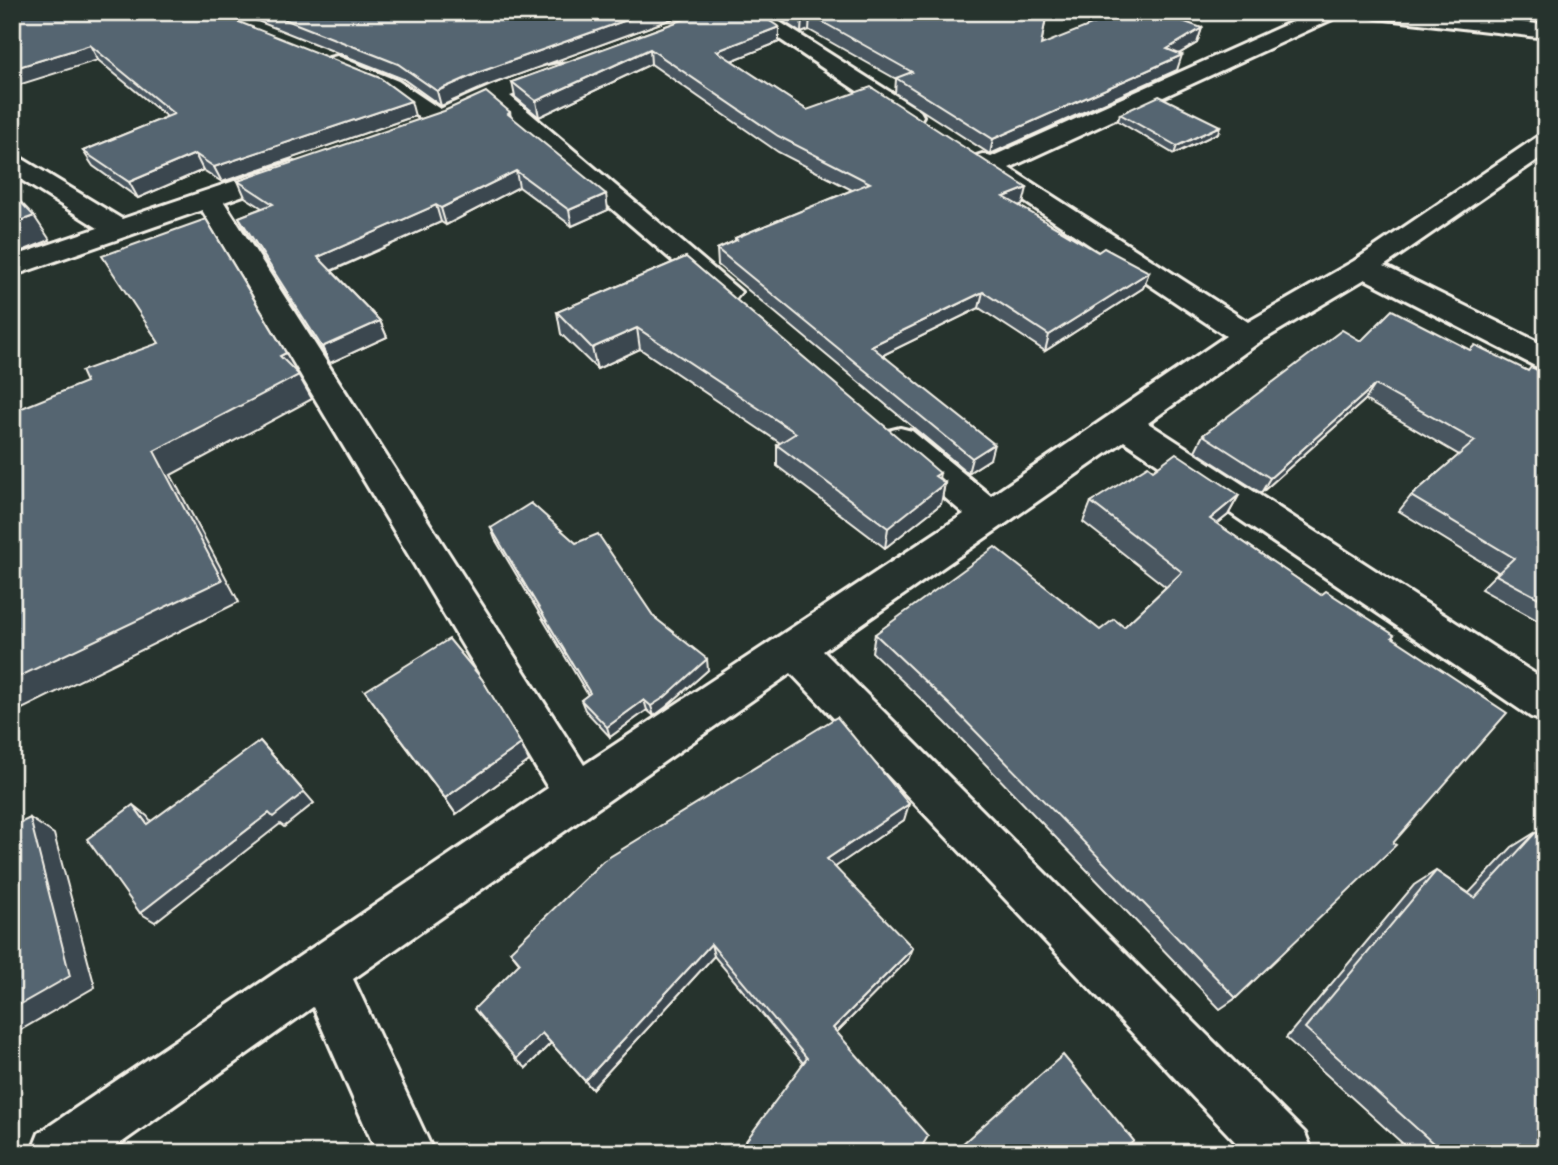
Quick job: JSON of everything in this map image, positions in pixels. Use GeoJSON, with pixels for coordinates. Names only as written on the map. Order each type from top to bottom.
{"type":"FeatureCollection","features":[{"type":"Feature","properties":{"kind":"street"},"geometry":{"type":"LineString","coordinates":[[749,12],[933,130]]}},
{"type":"Feature","properties":{"kind":"street"},"geometry":{"type":"LineString","coordinates":[[990,167],[1332,12]]}},
{"type":"Feature","properties":{"kind":"street"},"geometry":{"type":"LineString","coordinates":[[1377,12],[1546,32]]}},
{"type":"Feature","properties":{"kind":"street"},"geometry":{"type":"LineString","coordinates":[[319,56],[394,86],[438,119]]}},
{"type":"Feature","properties":{"kind":"street"},"geometry":{"type":"LineString","coordinates":[[413,128],[493,94],[581,62]]}},
{"type":"Feature","properties":{"kind":"street"},"geometry":{"type":"LineString","coordinates":[[493,94],[746,309]]}},
{"type":"Feature","properties":{"kind":"street"},"geometry":{"type":"LineString","coordinates":[[59,1153],[577,794],[1124,424],[1247,336],[1364,267],[1544,145]]}},
{"type":"Feature","properties":{"kind":"street"},"geometry":{"type":"LineString","coordinates":[[967,152],[1247,336]]}},
{"type":"Feature","properties":{"kind":"street"},"geometry":{"type":"LineString","coordinates":[[12,163],[120,230]]}},
{"type":"Feature","properties":{"kind":"street"},"geometry":{"type":"LineString","coordinates":[[12,267],[311,163]]}},
{"type":"Feature","properties":{"kind":"street"},"geometry":{"type":"LineString","coordinates":[[209,199],[577,794]]}},
{"type":"Feature","properties":{"kind":"street"},"geometry":{"type":"LineString","coordinates":[[1364,267],[1546,359]]}},
{"type":"Feature","properties":{"kind":"street"},"geometry":{"type":"LineString","coordinates":[[1124,424],[1546,704]]}},
{"type":"Feature","properties":{"kind":"street"},"geometry":{"type":"LineString","coordinates":[[883,426],[989,515]]}},
{"type":"Feature","properties":{"kind":"street"},"geometry":{"type":"LineString","coordinates":[[794,649],[1285,1153]]}},
{"type":"Feature","properties":{"kind":"street"},"geometry":{"type":"LineString","coordinates":[[323,970],[406,1153]]}},
{"type":"Feature","properties":{"kind":"building"},"geometry":{"type":"Polygon","coordinates":[[[12,12],[214,12],[380,78],[411,101],[214,167],[195,154],[129,182],[83,151],[174,114],[90,45],[12,69],[12,12]]]}},
{"type":"Feature","properties":{"kind":"building"},"geometry":{"type":"Polygon","coordinates":[[[266,12],[649,12],[480,72],[437,91],[398,64],[266,12]]]}},
{"type":"Feature","properties":{"kind":"building"},"geometry":{"type":"Polygon","coordinates":[[[704,12],[756,12],[779,27],[717,51],[807,110],[871,87],[1027,188],[1004,197],[1098,252],[1104,248],[1149,272],[1049,335],[983,292],[871,346],[994,444],[972,458],[717,249],[737,240],[735,238],[870,183],[778,136],[650,49],[536,101],[512,82],[704,12]]]}},
{"type":"Feature","properties":{"kind":"building"},"geometry":{"type":"Polygon","coordinates":[[[792,12],[1047,12],[1041,45],[1124,12],[1157,12],[1202,28],[1167,49],[1182,55],[993,139],[896,78],[912,72],[810,15],[802,18],[792,12]]]}},
{"type":"Feature","properties":{"kind":"building"},"geometry":{"type":"Polygon","coordinates":[[[486,92],[510,112],[508,114],[606,194],[569,210],[516,171],[441,208],[436,205],[318,257],[380,321],[322,347],[239,217],[273,204],[238,181],[444,111],[486,92]]]}},
{"type":"Feature","properties":{"kind":"building"},"geometry":{"type":"Polygon","coordinates":[[[1159,96],[1220,126],[1177,146],[1120,114],[1159,96]]]}},
{"type":"Feature","properties":{"kind":"building"},"geometry":{"type":"Polygon","coordinates":[[[12,193],[34,216],[12,224],[12,193]]]}},
{"type":"Feature","properties":{"kind":"building"},"geometry":{"type":"Polygon","coordinates":[[[206,219],[286,353],[280,356],[299,375],[154,451],[222,580],[12,680],[12,412],[86,382],[81,371],[159,343],[102,256],[206,219]]]}},
{"type":"Feature","properties":{"kind":"building"},"geometry":{"type":"Polygon","coordinates":[[[686,257],[940,473],[935,476],[945,483],[888,528],[777,445],[796,433],[637,328],[592,348],[557,312],[686,257]]]}},
{"type":"Feature","properties":{"kind":"building"},"geometry":{"type":"Polygon","coordinates":[[[1392,310],[1470,350],[1475,345],[1528,371],[1531,367],[1546,374],[1546,602],[1496,575],[1514,558],[1411,496],[1475,441],[1375,385],[1270,478],[1203,435],[1342,330],[1361,341],[1392,310]]]}},
{"type":"Feature","properties":{"kind":"building"},"geometry":{"type":"Polygon","coordinates":[[[1176,453],[1239,495],[1210,519],[1321,595],[1326,591],[1394,635],[1392,637],[1507,713],[1393,843],[1396,845],[1236,998],[950,705],[875,634],[995,547],[1100,630],[1114,619],[1124,627],[1182,572],[1091,502],[1148,466],[1153,470],[1176,453]]]}},
{"type":"Feature","properties":{"kind":"building"},"geometry":{"type":"Polygon","coordinates":[[[531,503],[576,543],[598,534],[654,617],[707,659],[665,697],[651,706],[644,700],[607,727],[581,700],[590,693],[491,528],[531,503]]]}},
{"type":"Feature","properties":{"kind":"building"},"geometry":{"type":"Polygon","coordinates":[[[449,639],[482,679],[521,744],[445,798],[365,691],[449,639]]]}},
{"type":"Feature","properties":{"kind":"building"},"geometry":{"type":"Polygon","coordinates":[[[837,717],[909,804],[827,859],[913,948],[833,1028],[928,1136],[918,1153],[737,1153],[807,1058],[711,944],[585,1081],[542,1033],[516,1059],[474,1009],[520,963],[510,951],[603,861],[837,717]]]}},
{"type":"Feature","properties":{"kind":"building"},"geometry":{"type":"Polygon","coordinates":[[[260,741],[304,792],[273,817],[269,813],[140,913],[87,839],[133,805],[147,824],[260,741]]]}},
{"type":"Feature","properties":{"kind":"building"},"geometry":{"type":"Polygon","coordinates":[[[30,818],[70,976],[12,1009],[12,827],[30,818]]]}},
{"type":"Feature","properties":{"kind":"building"},"geometry":{"type":"Polygon","coordinates":[[[1536,832],[1546,840],[1546,1153],[1444,1153],[1305,1028],[1436,871],[1475,898],[1536,832]]]}},
{"type":"Feature","properties":{"kind":"building"},"geometry":{"type":"Polygon","coordinates":[[[1063,1055],[1134,1141],[1125,1149],[1128,1153],[952,1153],[1063,1055]]]}}]}
